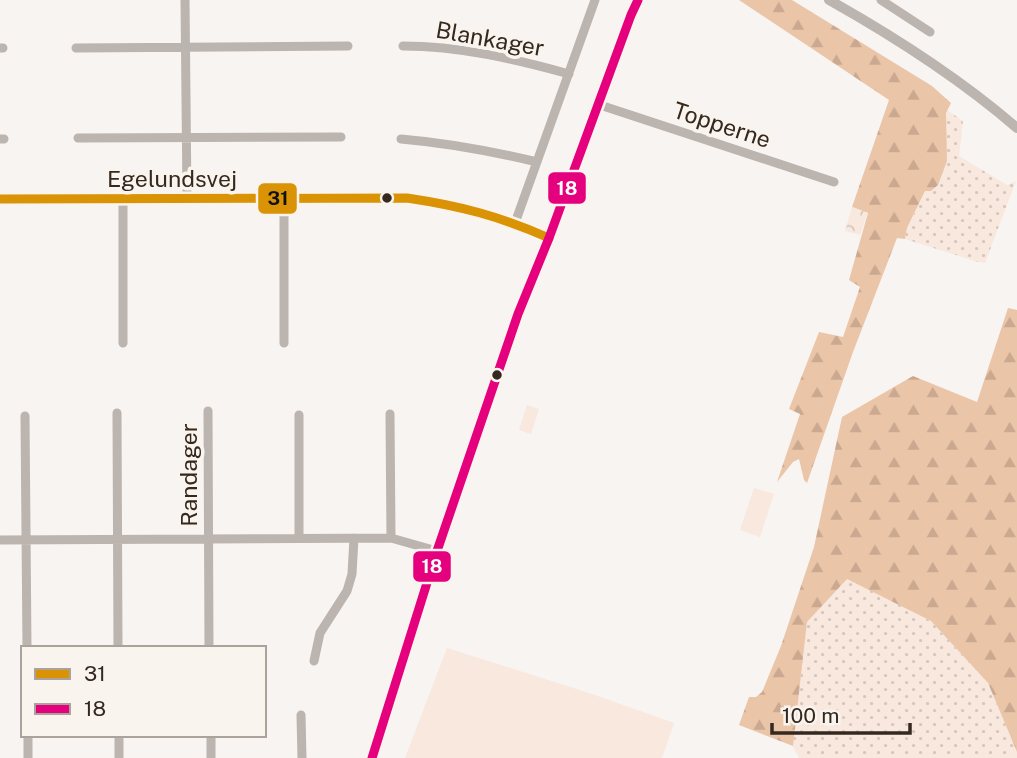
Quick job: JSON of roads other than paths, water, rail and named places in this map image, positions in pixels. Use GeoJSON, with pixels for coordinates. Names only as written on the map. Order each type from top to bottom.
{"type":"FeatureCollection","features":[{"type":"Feature","properties":{"kind":"street"},"geometry":{"type":"LineString","coordinates":[[185,0],[187,198]]}},
{"type":"Feature","properties":{"kind":"street","name":"Blankager"},"geometry":{"type":"LineString","coordinates":[[515,223],[595,0]]}},
{"type":"Feature","properties":{"kind":"street"},"geometry":{"type":"LineString","coordinates":[[372,758],[437,551],[518,314],[638,0]]}},
{"type":"Feature","properties":{"kind":"street"},"geometry":{"type":"LineString","coordinates":[[829,0],[953,77],[1017,128]]}},
{"type":"Feature","properties":{"kind":"street"},"geometry":{"type":"LineString","coordinates":[[881,0],[930,32]]}},
{"type":"Feature","properties":{"kind":"street"},"geometry":{"type":"LineString","coordinates":[[76,48],[348,46]]}},
{"type":"Feature","properties":{"kind":"street","name":"Blankager"},"geometry":{"type":"LineString","coordinates":[[403,46],[492,55],[569,74]]}},
{"type":"Feature","properties":{"kind":"street","name":"Topperne"},"geometry":{"type":"LineString","coordinates":[[597,104],[834,182]]}},
{"type":"Feature","properties":{"kind":"street"},"geometry":{"type":"LineString","coordinates":[[78,138],[341,137]]}},
{"type":"Feature","properties":{"kind":"street"},"geometry":{"type":"LineString","coordinates":[[401,139],[487,150],[537,162]]}},
{"type":"Feature","properties":{"kind":"street"},"geometry":{"type":"LineString","coordinates":[[123,198],[123,343]]}},
{"type":"Feature","properties":{"kind":"street"},"geometry":{"type":"LineString","coordinates":[[284,198],[284,343]]}},
{"type":"Feature","properties":{"kind":"street","name":"Egelundsvej"},"geometry":{"type":"LineString","coordinates":[[0,199],[407,198],[468,208],[515,223],[549,238]]}},
{"type":"Feature","properties":{"kind":"street","name":"Randager"},"geometry":{"type":"LineString","coordinates":[[208,411],[209,646]]}},
{"type":"Feature","properties":{"kind":"street"},"geometry":{"type":"LineString","coordinates":[[117,413],[118,646]]}},
{"type":"Feature","properties":{"kind":"street"},"geometry":{"type":"LineString","coordinates":[[390,414],[391,538]]}},
{"type":"Feature","properties":{"kind":"street"},"geometry":{"type":"LineString","coordinates":[[299,415],[299,538]]}},
{"type":"Feature","properties":{"kind":"street"},"geometry":{"type":"LineString","coordinates":[[25,416],[27,646]]}},
{"type":"Feature","properties":{"kind":"street"},"geometry":{"type":"LineString","coordinates":[[314,661],[320,634],[346,590],[352,574],[354,538]]}},
{"type":"Feature","properties":{"kind":"street","name":"Randager"},"geometry":{"type":"LineString","coordinates":[[0,540],[391,538],[437,551]]}},
{"type":"Feature","properties":{"kind":"street"},"geometry":{"type":"LineString","coordinates":[[301,715],[302,758]]}},
{"type":"Feature","properties":{"kind":"street"},"geometry":{"type":"LineString","coordinates":[[27,737],[28,758]]}},
{"type":"Feature","properties":{"kind":"street"},"geometry":{"type":"LineString","coordinates":[[119,737],[119,758]]}},
{"type":"Feature","properties":{"kind":"street"},"geometry":{"type":"LineString","coordinates":[[211,737],[211,758]]}}]}
